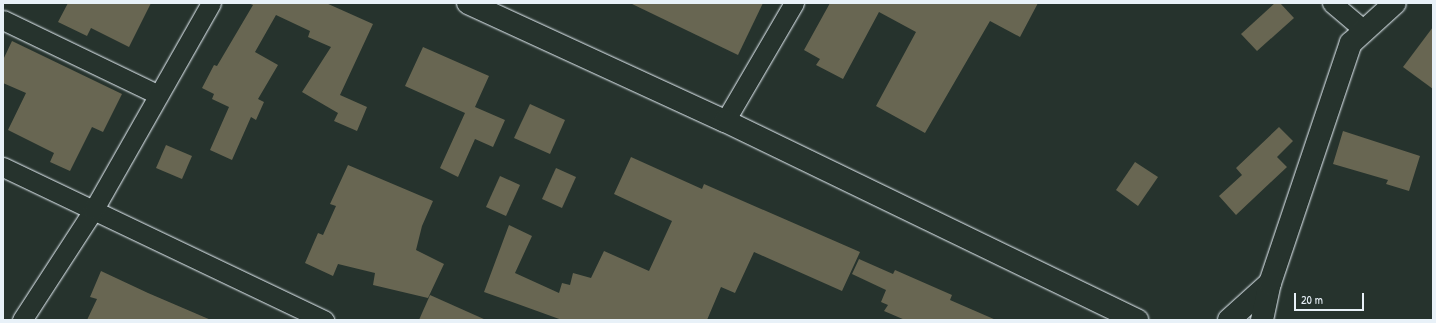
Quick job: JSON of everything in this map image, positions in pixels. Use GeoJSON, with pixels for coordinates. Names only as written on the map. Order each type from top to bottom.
{"type":"FeatureCollection","features":[{"type":"Feature","properties":{"kind":"main road"},"geometry":{"type":"LineString","coordinates":[[468,3],[725,121],[1136,320]]}},
{"type":"Feature","properties":{"kind":"main road"},"geometry":{"type":"LineString","coordinates":[[1262,320],[1270,283],[1351,44],[1364,30],[1395,3]]}},
{"type":"Feature","properties":{"kind":"main road"},"geometry":{"type":"LineString","coordinates":[[1229,320],[1270,283]]}},
{"type":"Feature","properties":{"kind":"street"},"geometry":{"type":"LineString","coordinates":[[22,320],[94,209],[157,94],[211,3]]}},
{"type":"Feature","properties":{"kind":"street"},"geometry":{"type":"LineString","coordinates":[[725,121],[794,3]]}},
{"type":"Feature","properties":{"kind":"street"},"geometry":{"type":"LineString","coordinates":[[1332,3],[1364,30]]}},
{"type":"Feature","properties":{"kind":"street"},"geometry":{"type":"LineString","coordinates":[[3,20],[157,94]]}},
{"type":"Feature","properties":{"kind":"street"},"geometry":{"type":"LineString","coordinates":[[3,167],[94,209],[324,320]]}},
{"type":"Feature","properties":{"kind":"building"},"geometry":{"type":"Polygon","coordinates":[[[68,3],[151,3],[129,47],[91,28],[87,36],[58,22],[68,3]]]}},
{"type":"Feature","properties":{"kind":"building"},"geometry":{"type":"Polygon","coordinates":[[[248,3],[326,3],[373,24],[340,95],[367,107],[357,131],[334,121],[338,113],[302,92],[331,47],[308,37],[310,31],[276,15],[255,52],[278,65],[258,99],[264,102],[256,120],[251,117],[232,160],[210,150],[229,107],[212,99],[214,94],[202,88],[214,65],[217,66],[253,5],[248,3]]]}},
{"type":"Feature","properties":{"kind":"building"},"geometry":{"type":"Polygon","coordinates":[[[630,3],[763,3],[738,55],[630,3]]]}},
{"type":"Feature","properties":{"kind":"building"},"geometry":{"type":"Polygon","coordinates":[[[830,3],[1038,3],[1020,37],[990,21],[925,133],[876,106],[916,32],[879,12],[843,79],[816,65],[820,59],[804,50],[830,3]]]}},
{"type":"Feature","properties":{"kind":"building"},"geometry":{"type":"Polygon","coordinates":[[[1275,3],[1280,3],[1294,18],[1257,51],[1241,34],[1275,3]]]}},
{"type":"Feature","properties":{"kind":"building"},"geometry":{"type":"Polygon","coordinates":[[[1433,27],[1433,89],[1403,67],[1433,27]]]}},
{"type":"Feature","properties":{"kind":"building"},"geometry":{"type":"Polygon","coordinates":[[[12,41],[122,94],[103,132],[92,127],[70,171],[50,162],[54,153],[8,130],[26,93],[3,83],[3,60],[12,41]]]}},
{"type":"Feature","properties":{"kind":"building"},"geometry":{"type":"Polygon","coordinates":[[[423,47],[489,76],[475,107],[505,120],[493,147],[475,139],[458,177],[440,168],[465,113],[405,86],[423,47]]]}},
{"type":"Feature","properties":{"kind":"building"},"geometry":{"type":"Polygon","coordinates":[[[530,104],[565,120],[550,154],[514,138],[530,104]]]}},
{"type":"Feature","properties":{"kind":"building"},"geometry":{"type":"Polygon","coordinates":[[[1279,127],[1293,141],[1277,157],[1287,167],[1236,215],[1219,196],[1242,175],[1236,168],[1279,127]]]}},
{"type":"Feature","properties":{"kind":"building"},"geometry":{"type":"Polygon","coordinates":[[[1343,131],[1420,156],[1409,191],[1386,184],[1388,180],[1333,164],[1343,131]]]}},
{"type":"Feature","properties":{"kind":"building"},"geometry":{"type":"Polygon","coordinates":[[[166,145],[192,156],[182,179],[156,168],[166,145]]]}},
{"type":"Feature","properties":{"kind":"building"},"geometry":{"type":"Polygon","coordinates":[[[631,157],[702,189],[704,184],[860,252],[842,291],[754,252],[735,293],[721,287],[707,320],[562,320],[484,292],[509,225],[532,236],[515,273],[559,293],[562,283],[570,285],[573,273],[591,278],[604,251],[649,271],[672,221],[614,194],[631,157]]]}},
{"type":"Feature","properties":{"kind":"building"},"geometry":{"type":"Polygon","coordinates":[[[1135,162],[1158,177],[1138,206],[1116,190],[1135,162]]]}},
{"type":"Feature","properties":{"kind":"building"},"geometry":{"type":"Polygon","coordinates":[[[348,165],[433,201],[422,226],[416,250],[444,264],[428,298],[373,285],[375,273],[338,264],[333,276],[305,263],[318,233],[323,235],[336,206],[330,204],[348,165]]]}},
{"type":"Feature","properties":{"kind":"building"},"geometry":{"type":"Polygon","coordinates":[[[556,168],[576,177],[562,208],[542,199],[556,168]]]}},
{"type":"Feature","properties":{"kind":"building"},"geometry":{"type":"Polygon","coordinates":[[[500,176],[520,185],[506,216],[486,207],[500,176]]]}},
{"type":"Feature","properties":{"kind":"building"},"geometry":{"type":"Polygon","coordinates":[[[859,259],[893,274],[895,270],[952,295],[950,300],[996,320],[905,320],[884,311],[888,305],[881,302],[886,290],[852,274],[859,259]]]}},
{"type":"Feature","properties":{"kind":"building"},"geometry":{"type":"Polygon","coordinates":[[[101,271],[211,320],[87,320],[97,299],[90,297],[101,271]]]}},
{"type":"Feature","properties":{"kind":"building"},"geometry":{"type":"Polygon","coordinates":[[[430,295],[486,320],[419,320],[430,295]]]}}]}
